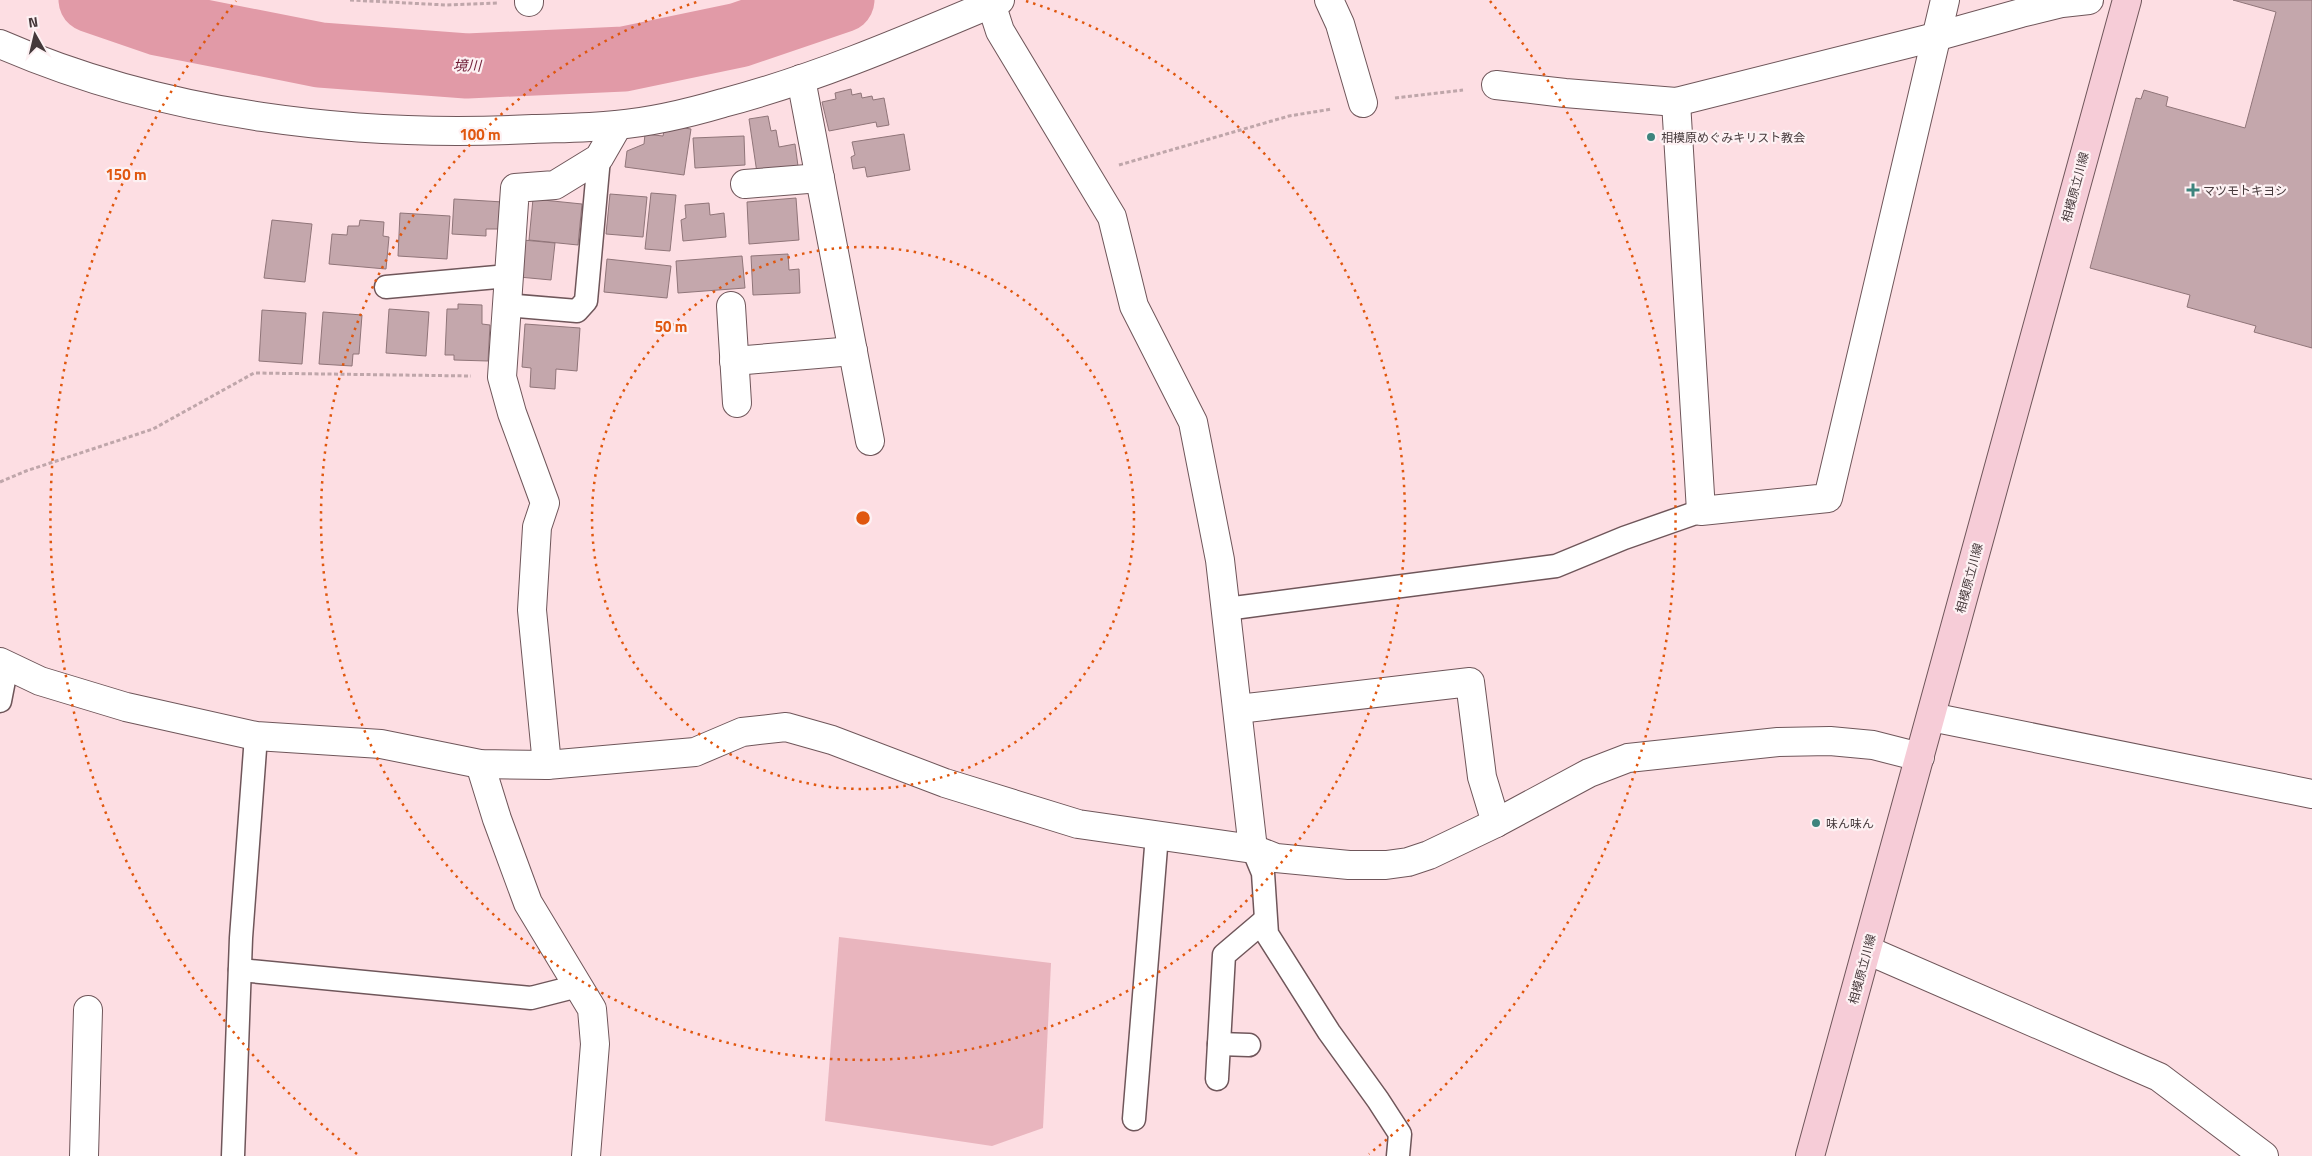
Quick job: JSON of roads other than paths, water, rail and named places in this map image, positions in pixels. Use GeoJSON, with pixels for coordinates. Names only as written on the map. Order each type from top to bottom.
{"type":"FeatureCollection","features":[{"type":"Feature","properties":{"kind":"main road","name":"相模原立川線"},"geometry":{"type":"LineString","coordinates":[[1810,1156],[2127,0]]}},
{"type":"Feature","properties":{"kind":"street"},"geometry":{"type":"LineString","coordinates":[[1329,0],[1340,24],[1363,104]]}},
{"type":"Feature","properties":{"kind":"street"},"geometry":{"type":"LineString","coordinates":[[1676,102],[1701,511],[1828,498],[1945,0]]}},
{"type":"Feature","properties":{"kind":"street"},"geometry":{"type":"LineString","coordinates":[[1496,85],[1676,102],[1935,37],[2021,13],[2089,0]]}},
{"type":"Feature","properties":{"kind":"street"},"geometry":{"type":"LineString","coordinates":[[0,44],[50,66],[158,96],[234,113],[346,127],[467,132],[618,125],[722,104],[801,79],[994,1],[1000,31],[1112,217],[1134,306],[1193,422],[1220,560],[1253,849]]}},
{"type":"Feature","properties":{"kind":"street"},"geometry":{"type":"LineString","coordinates":[[801,79],[870,441]]}},
{"type":"Feature","properties":{"kind":"street"},"geometry":{"type":"LineString","coordinates":[[547,765],[532,610],[537,527],[545,503],[512,412],[502,377],[515,188],[555,186],[599,158],[618,125]]}},
{"type":"Feature","properties":{"kind":"street"},"geometry":{"type":"LineString","coordinates":[[745,184],[820,178]]}},
{"type":"Feature","properties":{"kind":"street"},"geometry":{"type":"LineString","coordinates":[[731,306],[737,403]]}},
{"type":"Feature","properties":{"kind":"street"},"geometry":{"type":"LineString","coordinates":[[734,361],[853,351]]}},
{"type":"Feature","properties":{"kind":"street"},"geometry":{"type":"LineString","coordinates":[[3,663],[40,681],[126,707],[256,736],[380,744],[480,764],[547,765],[694,752],[742,732],[786,727],[832,740],[945,783],[1078,824],[1253,849],[1276,858],[1349,864],[1386,865],[1429,855],[1589,773],[1628,758],[1778,742],[1830,741],[1873,745],[1920,757]]}},
{"type":"Feature","properties":{"kind":"street"},"geometry":{"type":"LineString","coordinates":[[1238,710],[1470,682],[1482,777],[1496,822]]}},
{"type":"Feature","properties":{"kind":"street"},"geometry":{"type":"LineString","coordinates":[[1930,716],[2312,794]]}},
{"type":"Feature","properties":{"kind":"street"},"geometry":{"type":"LineString","coordinates":[[480,764],[497,819],[528,903],[592,1009],[595,1044],[586,1156]]}},
{"type":"Feature","properties":{"kind":"street"},"geometry":{"type":"LineString","coordinates":[[1867,950],[2159,1077],[2264,1156]]}},
{"type":"Feature","properties":{"kind":"street"},"geometry":{"type":"LineString","coordinates":[[84,1156],[88,1010]]}},
{"type":"Feature","properties":{"kind":"lane"},"geometry":{"type":"LineString","coordinates":[[506,305],[576,311],[586,301],[599,158]]}},
{"type":"Feature","properties":{"kind":"lane"},"geometry":{"type":"LineString","coordinates":[[386,287],[508,276]]}},
{"type":"Feature","properties":{"kind":"lane"},"geometry":{"type":"LineString","coordinates":[[1226,608],[1556,566],[1624,538],[1701,511]]}},
{"type":"Feature","properties":{"kind":"lane"},"geometry":{"type":"LineString","coordinates":[[0,701],[3,663]]}},
{"type":"Feature","properties":{"kind":"lane"},"geometry":{"type":"LineString","coordinates":[[233,1156],[240,970],[256,736]]}},
{"type":"Feature","properties":{"kind":"lane"},"geometry":{"type":"LineString","coordinates":[[1134,1119],[1157,835]]}},
{"type":"Feature","properties":{"kind":"lane"},"geometry":{"type":"LineString","coordinates":[[1253,849],[1263,874],[1264,921],[1267,934],[1329,1032],[1400,1134],[1398,1156]]}},
{"type":"Feature","properties":{"kind":"lane"},"geometry":{"type":"LineString","coordinates":[[1217,1079],[1224,956],[1264,921]]}},
{"type":"Feature","properties":{"kind":"lane"},"geometry":{"type":"LineString","coordinates":[[240,970],[531,998],[578,986]]}},
{"type":"Feature","properties":{"kind":"lane"},"geometry":{"type":"LineString","coordinates":[[1219,1044],[1249,1045]]}},
{"type":"Feature","properties":{"kind":"waterway","name":"境川"},"geometry":{"type":"LineString","coordinates":[[91,0],[158,23],[320,55],[467,66],[624,59],[739,35],[842,0]]}},
{"type":"Feature","properties":{"kind":"place","name":"相模原めぐみキリスト教会"},"geometry":{"type":"Point","coordinates":[1651,137]}},
{"type":"Feature","properties":{"kind":"place","name":"マツモトキヨシ"},"geometry":{"type":"Point","coordinates":[2193,190]}},
{"type":"Feature","properties":{"kind":"place","name":"味ん味ん"},"geometry":{"type":"Point","coordinates":[1816,823]}}]}
